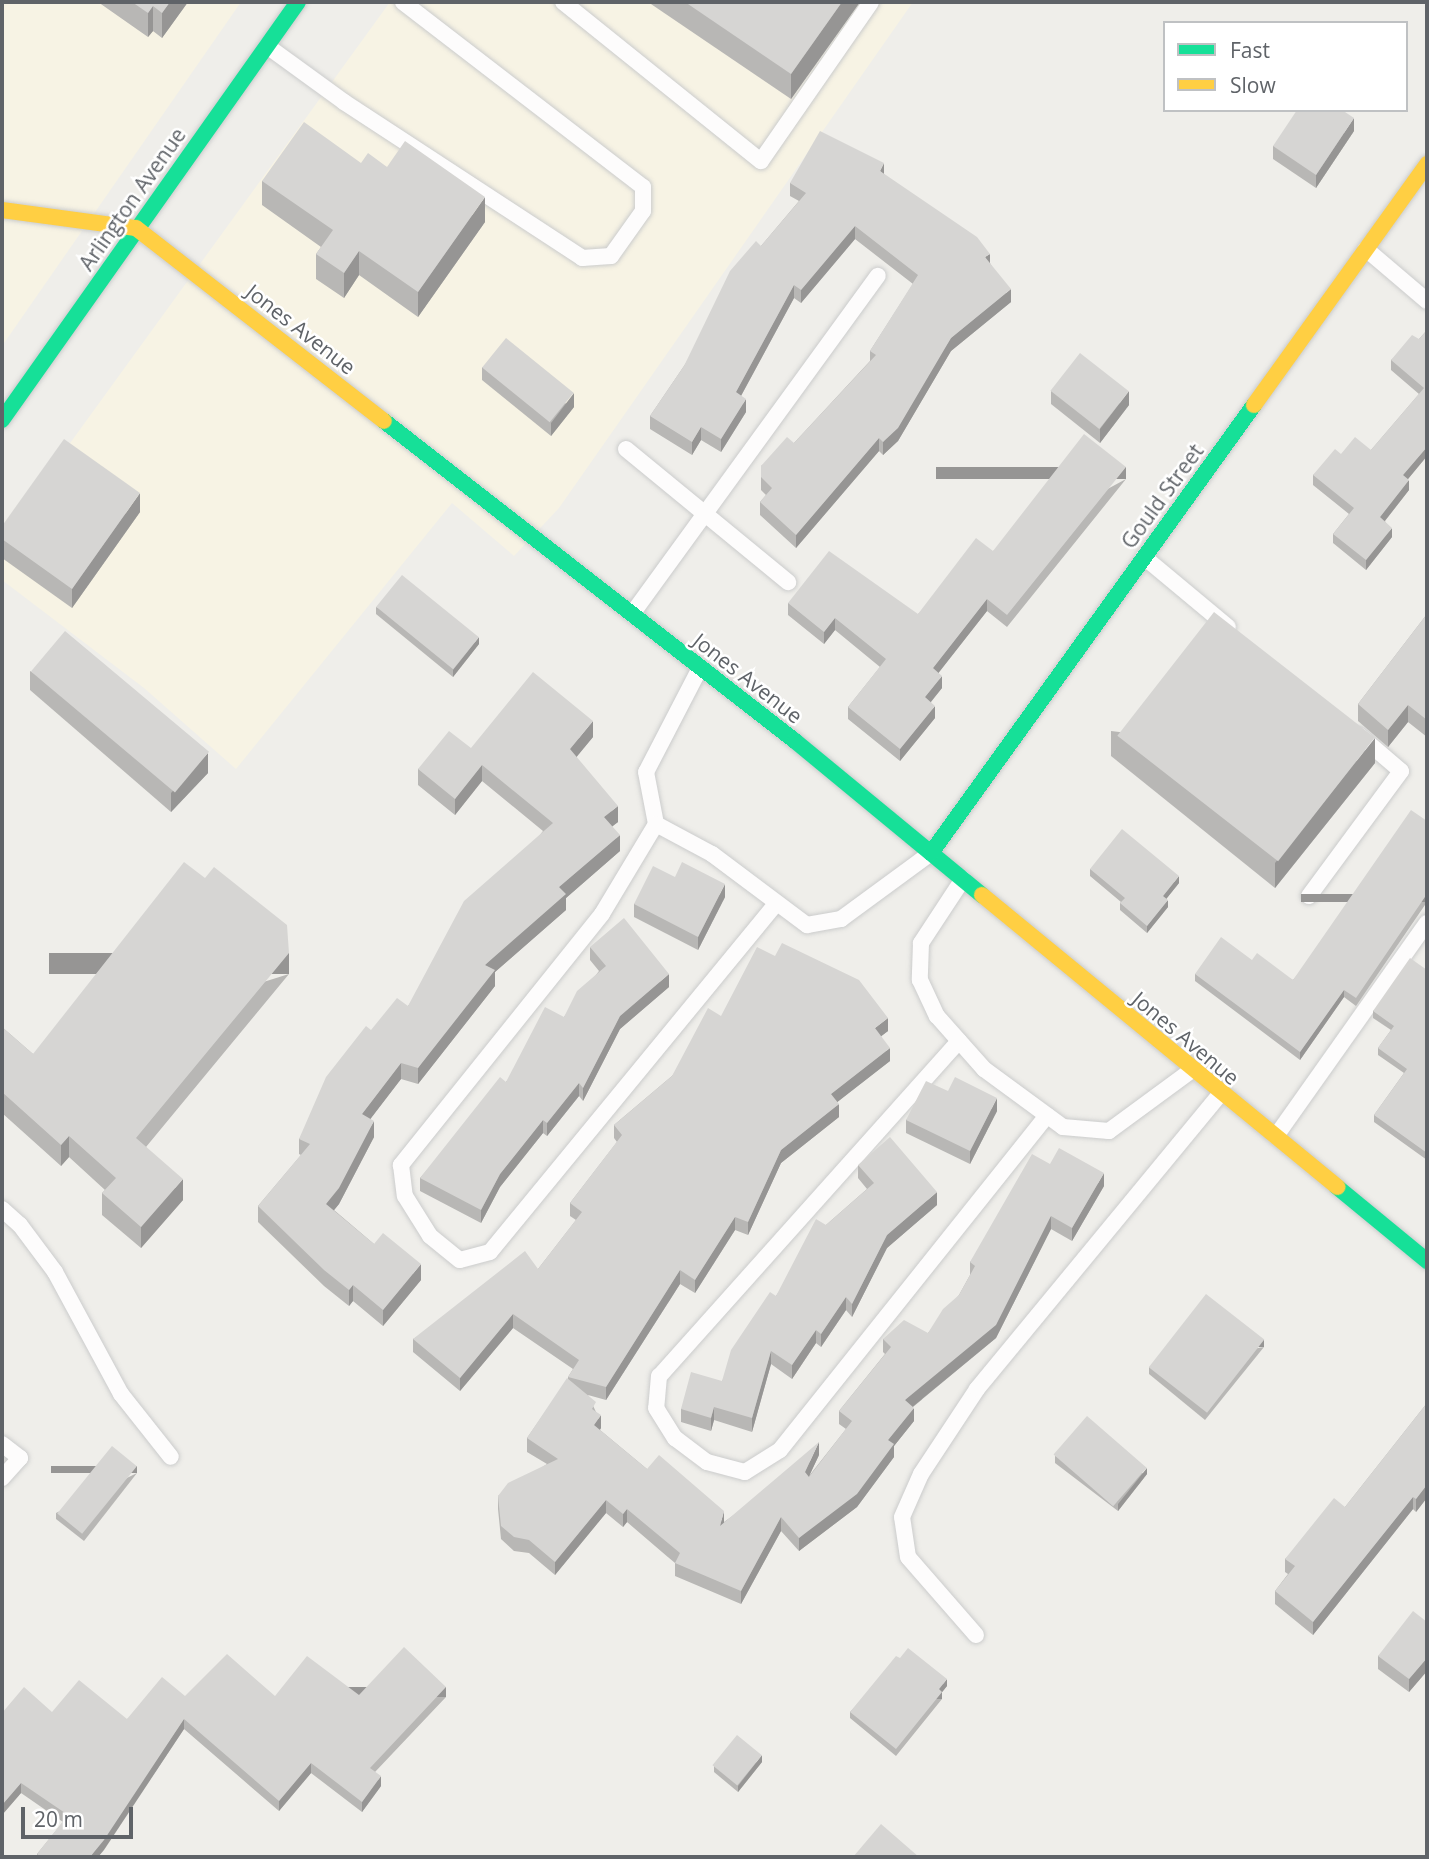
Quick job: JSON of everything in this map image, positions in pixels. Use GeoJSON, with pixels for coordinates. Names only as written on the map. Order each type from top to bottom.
{"type":"FeatureCollection","features":[{"type":"Feature","properties":{"kind":"street","name":"Arlington Avenue"},"geometry":{"type":"LineString","coordinates":[[2,420],[298,2]]}},
{"type":"Feature","properties":{"kind":"street","name":"Gould Street"},"geometry":{"type":"LineString","coordinates":[[931,853],[1427,164]]}},
{"type":"Feature","properties":{"kind":"street"},"geometry":{"type":"LineString","coordinates":[[2,210],[136,228]]}},
{"type":"Feature","properties":{"kind":"street","name":"Jones Avenue"},"geometry":{"type":"LineString","coordinates":[[136,228],[700,668],[963,879],[1220,1094],[1427,1261]]}},
{"type":"Feature","properties":{"kind":"lane"},"geometry":{"type":"LineString","coordinates":[[267,46],[344,102],[582,258],[611,256],[643,211],[643,187],[403,2]]}},
{"type":"Feature","properties":{"kind":"lane"},"geometry":{"type":"LineString","coordinates":[[563,2],[761,161],[871,2]]}},
{"type":"Feature","properties":{"kind":"lane"},"geometry":{"type":"LineString","coordinates":[[1366,249],[1427,301]]}},
{"type":"Feature","properties":{"kind":"lane"},"geometry":{"type":"LineString","coordinates":[[632,614],[878,276]]}},
{"type":"Feature","properties":{"kind":"lane"},"geometry":{"type":"LineString","coordinates":[[626,449],[788,582]]}},
{"type":"Feature","properties":{"kind":"lane"},"geometry":{"type":"LineString","coordinates":[[1144,557],[1241,637]]}},
{"type":"Feature","properties":{"kind":"lane"},"geometry":{"type":"LineString","coordinates":[[700,668],[646,772],[656,824],[602,914],[401,1165],[405,1196],[430,1236],[460,1260],[490,1252],[775,905]]}},
{"type":"Feature","properties":{"kind":"lane"},"geometry":{"type":"LineString","coordinates":[[1309,896],[1401,771],[1348,726]]}},
{"type":"Feature","properties":{"kind":"lane"},"geometry":{"type":"LineString","coordinates":[[656,824],[712,854],[775,905],[807,925],[831,924],[931,853]]}},
{"type":"Feature","properties":{"kind":"lane"},"geometry":{"type":"LineString","coordinates":[[963,879],[921,943],[920,980],[937,1016],[984,1069],[1063,1128],[1109,1131],[1192,1070]]}},
{"type":"Feature","properties":{"kind":"lane"},"geometry":{"type":"LineString","coordinates":[[1274,1138],[1427,923]]}},
{"type":"Feature","properties":{"kind":"lane"},"geometry":{"type":"LineString","coordinates":[[959,1041],[659,1376],[656,1408],[675,1438],[707,1462],[745,1472],[780,1450],[1047,1116]]}},
{"type":"Feature","properties":{"kind":"lane"},"geometry":{"type":"LineString","coordinates":[[976,1635],[908,1557],[902,1517],[921,1474],[976,1389],[1220,1094]]}},
{"type":"Feature","properties":{"kind":"lane"},"geometry":{"type":"LineString","coordinates":[[2,1209],[20,1225],[55,1272],[121,1394],[171,1457]]}},
{"type":"Feature","properties":{"kind":"lane"},"geometry":{"type":"LineString","coordinates":[[2,1444],[20,1458],[2,1478]]}},
{"type":"Feature","properties":{"kind":"shaded area"},"geometry":{"type":"Polygon","coordinates":[[[2,2],[241,2],[2,346],[2,2]]]}},
{"type":"Feature","properties":{"kind":"shaded area"},"geometry":{"type":"Polygon","coordinates":[[[390,2],[913,2],[559,508],[514,556],[452,503],[236,769],[144,688],[2,580],[2,537],[390,2]]]}},
{"type":"Feature","properties":{"kind":"building"},"geometry":{"type":"Polygon","coordinates":[[[132,2],[170,2],[162,13],[153,6],[148,13],[132,2]]]}},
{"type":"Feature","properties":{"kind":"building"},"geometry":{"type":"Polygon","coordinates":[[[685,2],[842,2],[791,74],[685,2]]]}},
{"type":"Feature","properties":{"kind":"building"},"geometry":{"type":"Polygon","coordinates":[[[1296,112],[1345,112],[1354,118],[1316,175],[1273,146],[1296,112]]]}},
{"type":"Feature","properties":{"kind":"building"},"geometry":{"type":"Polygon","coordinates":[[[304,122],[361,163],[368,153],[387,167],[405,141],[485,197],[418,292],[359,251],[344,273],[316,254],[333,230],[262,181],[304,122]]]}},
{"type":"Feature","properties":{"kind":"building"},"geometry":{"type":"Polygon","coordinates":[[[820,131],[884,163],[880,171],[977,237],[990,254],[985,257],[1011,289],[951,338],[898,428],[883,442],[879,438],[796,535],[760,502],[772,488],[761,477],[761,466],[787,437],[794,443],[876,355],[870,351],[918,275],[855,226],[801,290],[794,285],[736,392],[746,399],[721,439],[701,427],[692,442],[650,416],[684,366],[730,271],[756,241],[761,246],[806,193],[790,183],[820,131]]]}},
{"type":"Feature","properties":{"kind":"building"},"geometry":{"type":"Polygon","coordinates":[[[1427,330],[1427,447],[1403,475],[1409,480],[1380,517],[1392,528],[1366,560],[1333,534],[1354,508],[1313,475],[1335,449],[1341,454],[1355,437],[1371,450],[1424,388],[1391,360],[1412,335],[1419,339],[1427,330]]]}},
{"type":"Feature","properties":{"kind":"building"},"geometry":{"type":"Polygon","coordinates":[[[506,338],[574,393],[550,422],[482,368],[506,338]]]}},
{"type":"Feature","properties":{"kind":"building"},"geometry":{"type":"Polygon","coordinates":[[[1080,353],[1129,391],[1099,429],[1050,391],[1080,353]]]}},
{"type":"Feature","properties":{"kind":"building"},"geometry":{"type":"Polygon","coordinates":[[[1084,434],[1126,467],[1007,615],[987,599],[933,668],[942,676],[925,697],[935,706],[900,749],[848,707],[886,659],[835,618],[824,632],[788,603],[829,551],[918,614],[976,538],[993,551],[1084,434]]]}},
{"type":"Feature","properties":{"kind":"building"},"geometry":{"type":"Polygon","coordinates":[[[64,439],[140,493],[72,589],[2,539],[2,526],[64,439]]]}},
{"type":"Feature","properties":{"kind":"building"},"geometry":{"type":"Polygon","coordinates":[[[402,575],[479,637],[453,669],[376,607],[402,575]]]}},
{"type":"Feature","properties":{"kind":"building"},"geometry":{"type":"Polygon","coordinates":[[[1214,612],[1375,738],[1278,861],[1117,736],[1214,612]]]}},
{"type":"Feature","properties":{"kind":"building"},"geometry":{"type":"Polygon","coordinates":[[[1427,614],[1427,720],[1408,705],[1388,730],[1358,704],[1427,614]]]}},
{"type":"Feature","properties":{"kind":"building"},"geometry":{"type":"Polygon","coordinates":[[[65,631],[209,752],[175,792],[31,672],[65,631]]]}},
{"type":"Feature","properties":{"kind":"building"},"geometry":{"type":"Polygon","coordinates":[[[533,672],[593,721],[570,749],[618,806],[604,817],[620,835],[559,887],[566,894],[485,965],[495,970],[418,1068],[401,1063],[362,1114],[374,1121],[339,1188],[326,1204],[374,1244],[383,1233],[421,1264],[383,1310],[353,1285],[349,1290],[324,1270],[258,1206],[310,1144],[299,1139],[326,1077],[366,1026],[371,1030],[397,998],[408,1006],[464,901],[553,823],[482,765],[455,799],[418,769],[449,731],[471,748],[533,672]]]}},
{"type":"Feature","properties":{"kind":"building"},"geometry":{"type":"Polygon","coordinates":[[[1411,810],[1427,821],[1427,894],[1356,998],[1344,990],[1300,1052],[1195,974],[1221,937],[1252,960],[1257,953],[1293,980],[1411,810]]]}},
{"type":"Feature","properties":{"kind":"building"},"geometry":{"type":"Polygon","coordinates":[[[1122,829],[1179,876],[1163,896],[1168,900],[1147,926],[1120,903],[1125,898],[1090,869],[1122,829]]]}},
{"type":"Feature","properties":{"kind":"building"},"geometry":{"type":"Polygon","coordinates":[[[184,862],[205,878],[214,867],[287,925],[289,953],[136,1138],[183,1179],[141,1227],[102,1193],[116,1178],[69,1136],[61,1145],[2,1092],[2,1027],[33,1054],[184,862]]]}},
{"type":"Feature","properties":{"kind":"building"},"geometry":{"type":"Polygon","coordinates":[[[682,862],[725,884],[698,937],[634,904],[653,866],[675,877],[682,862]]]}},
{"type":"Feature","properties":{"kind":"building"},"geometry":{"type":"Polygon","coordinates":[[[624,918],[669,974],[620,1016],[583,1088],[579,1083],[547,1123],[543,1120],[500,1174],[481,1210],[420,1178],[500,1077],[506,1082],[545,1007],[564,1017],[577,991],[606,966],[590,947],[624,918]]]}},
{"type":"Feature","properties":{"kind":"building"},"geometry":{"type":"Polygon","coordinates":[[[782,943],[859,980],[888,1018],[875,1028],[890,1048],[831,1094],[839,1104],[781,1150],[748,1222],[735,1217],[695,1280],[680,1270],[606,1387],[568,1377],[579,1360],[513,1314],[460,1378],[413,1339],[525,1251],[538,1269],[582,1212],[570,1203],[622,1135],[614,1125],[672,1076],[708,1008],[721,1016],[757,947],[775,956],[782,943]]]}},
{"type":"Feature","properties":{"kind":"building"},"geometry":{"type":"Polygon","coordinates":[[[1410,958],[1427,970],[1427,1153],[1374,1115],[1407,1069],[1378,1048],[1394,1026],[1373,1011],[1410,958]]]}},
{"type":"Feature","properties":{"kind":"building"},"geometry":{"type":"Polygon","coordinates":[[[955,1077],[997,1098],[970,1151],[906,1120],[926,1081],[948,1091],[955,1077]]]}},
{"type":"Feature","properties":{"kind":"building"},"geometry":{"type":"Polygon","coordinates":[[[890,1137],[937,1192],[887,1235],[852,1304],[846,1297],[821,1334],[816,1330],[792,1365],[771,1351],[752,1418],[714,1407],[711,1418],[681,1409],[691,1372],[722,1381],[731,1350],[770,1292],[776,1296],[816,1219],[826,1225],[874,1183],[858,1165],[890,1137]]]}},
{"type":"Feature","properties":{"kind":"building"},"geometry":{"type":"Polygon","coordinates":[[[1059,1148],[1104,1173],[1072,1228],[1051,1216],[996,1325],[905,1400],[914,1408],[888,1440],[894,1444],[857,1494],[799,1538],[781,1517],[741,1591],[675,1563],[680,1553],[627,1509],[623,1514],[606,1500],[555,1562],[529,1540],[514,1537],[501,1526],[498,1496],[508,1483],[558,1459],[527,1438],[567,1378],[596,1402],[592,1409],[601,1415],[594,1425],[647,1469],[659,1455],[724,1511],[720,1526],[819,1442],[805,1472],[809,1477],[852,1421],[839,1411],[891,1347],[883,1339],[904,1320],[928,1333],[943,1309],[959,1295],[975,1266],[970,1262],[1032,1154],[1050,1164],[1059,1148]]]}},
{"type":"Feature","properties":{"kind":"building"},"geometry":{"type":"Polygon","coordinates":[[[1206,1294],[1264,1340],[1207,1413],[1149,1367],[1206,1294]]]}},
{"type":"Feature","properties":{"kind":"building"},"geometry":{"type":"Polygon","coordinates":[[[1427,1403],[1427,1487],[1416,1499],[1413,1497],[1313,1622],[1275,1591],[1295,1566],[1285,1559],[1334,1498],[1345,1507],[1427,1403]]]}},
{"type":"Feature","properties":{"kind":"building"},"geometry":{"type":"Polygon","coordinates":[[[1087,1416],[1147,1468],[1113,1506],[1054,1454],[1087,1416]]]}},
{"type":"Feature","properties":{"kind":"building"},"geometry":{"type":"Polygon","coordinates":[[[112,1446],[137,1466],[82,1534],[57,1514],[112,1446]]]}},
{"type":"Feature","properties":{"kind":"building"},"geometry":{"type":"Polygon","coordinates":[[[1413,1611],[1427,1622],[1427,1658],[1409,1679],[1378,1656],[1413,1611]]]}},
{"type":"Feature","properties":{"kind":"building"},"geometry":{"type":"Polygon","coordinates":[[[404,1647],[446,1687],[370,1768],[381,1776],[362,1802],[311,1763],[279,1801],[184,1719],[90,1857],[41,1857],[37,1854],[68,1815],[21,1783],[2,1805],[2,1713],[24,1687],[52,1712],[79,1680],[127,1719],[162,1677],[185,1696],[227,1654],[275,1696],[307,1656],[359,1695],[404,1647]]]}},
{"type":"Feature","properties":{"kind":"building"},"geometry":{"type":"Polygon","coordinates":[[[908,1648],[947,1679],[939,1689],[942,1692],[896,1749],[850,1712],[896,1656],[900,1658],[908,1648]]]}},
{"type":"Feature","properties":{"kind":"building"},"geometry":{"type":"Polygon","coordinates":[[[737,1735],[762,1755],[737,1785],[712,1765],[737,1735]]]}},
{"type":"Feature","properties":{"kind":"building"},"geometry":{"type":"Polygon","coordinates":[[[881,1824],[919,1857],[853,1857],[881,1824]]]}},
{"type":"Feature","properties":{"kind":"traffic: fast"},"geometry":{"type":"LineString","coordinates":[[2,420],[298,2]]}},
{"type":"Feature","properties":{"kind":"traffic: fast"},"geometry":{"type":"LineString","coordinates":[[931,853],[1254,405]]}},
{"type":"Feature","properties":{"kind":"traffic: fast"},"geometry":{"type":"LineString","coordinates":[[384,421],[795,741],[982,895]]}},
{"type":"Feature","properties":{"kind":"traffic: fast"},"geometry":{"type":"LineString","coordinates":[[1337,1187],[1427,1261]]}},
{"type":"Feature","properties":{"kind":"traffic: slow"},"geometry":{"type":"LineString","coordinates":[[1254,405],[1427,164]]}},
{"type":"Feature","properties":{"kind":"traffic: slow"},"geometry":{"type":"LineString","coordinates":[[2,210],[136,228],[384,421]]}},
{"type":"Feature","properties":{"kind":"traffic: slow"},"geometry":{"type":"LineString","coordinates":[[982,895],[1337,1187]]}}]}
